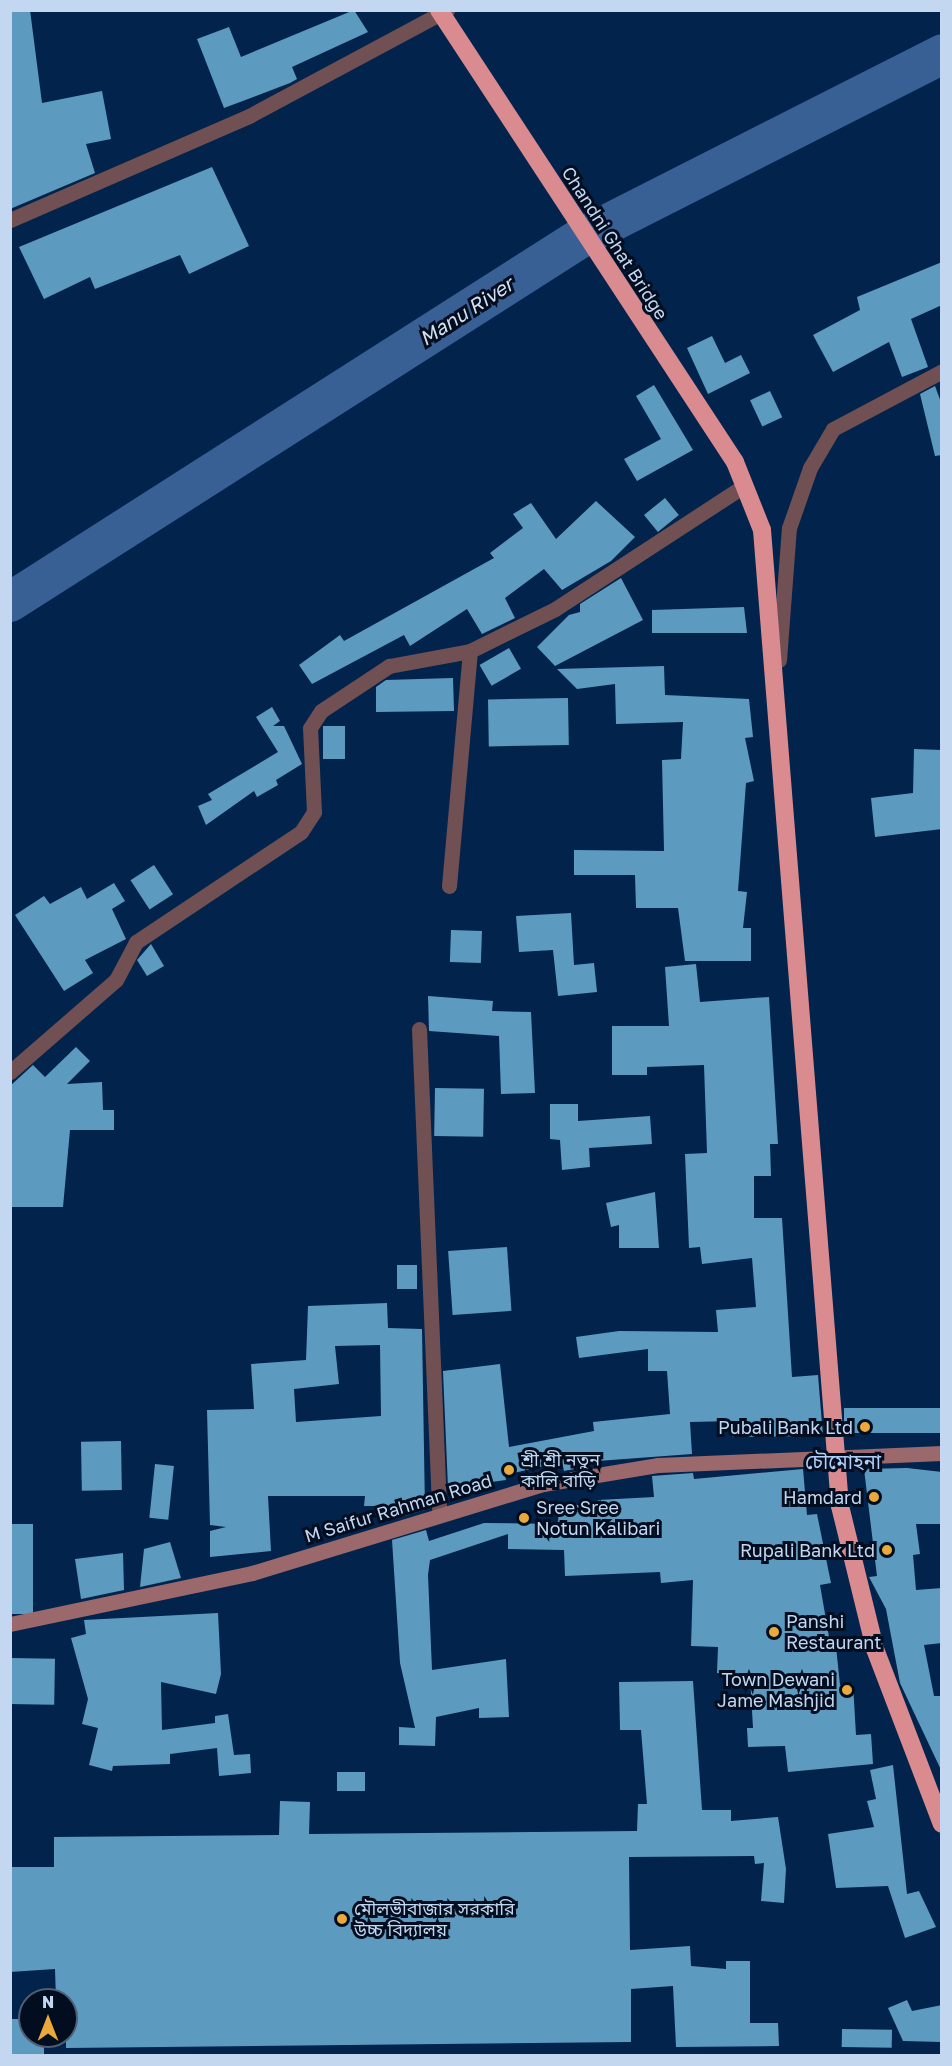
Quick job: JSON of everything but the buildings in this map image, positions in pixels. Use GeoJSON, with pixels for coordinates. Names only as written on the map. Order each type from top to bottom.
{"type":"FeatureCollection","features":[{"type":"Feature","properties":{"kind":"highway","name":"Chandni Ghat Bridge"},"geometry":{"type":"LineString","coordinates":[[442,11],[460,46],[735,462],[762,530],[840,1506],[875,1649],[942,1824]]}},
{"type":"Feature","properties":{"kind":"main road","name":"M Saifur Rahman Road"},"geometry":{"type":"LineString","coordinates":[[10,1624],[252,1573],[543,1484],[658,1465],[837,1456],[942,1454]]}},
{"type":"Feature","properties":{"kind":"street"},"geometry":{"type":"LineString","coordinates":[[10,220],[249,116],[442,11]]}},
{"type":"Feature","properties":{"kind":"street"},"geometry":{"type":"LineString","coordinates":[[776,696],[789,528],[810,468],[833,429],[942,371]]}},
{"type":"Feature","properties":{"kind":"street"},"geometry":{"type":"LineString","coordinates":[[10,1072],[116,980],[136,942],[301,832],[314,812],[310,728],[321,711],[389,666],[470,651],[555,609],[744,486]]}},
{"type":"Feature","properties":{"kind":"street"},"geometry":{"type":"LineString","coordinates":[[448,886],[470,651]]}},
{"type":"Feature","properties":{"kind":"street"},"geometry":{"type":"LineString","coordinates":[[419,1029],[439,1515]]}},
{"type":"Feature","properties":{"kind":"waterway","name":"Manu River"},"geometry":{"type":"LineString","coordinates":[[10,602],[582,237],[942,54]]}},
{"type":"Feature","properties":{"kind":"place","name":"Pubali Bank Ltd"},"geometry":{"type":"Point","coordinates":[865,1427]}},
{"type":"Feature","properties":{"kind":"place","name":"শ্রী শ্রী নতুন কালি বাড়ি"},"geometry":{"type":"Point","coordinates":[509,1470]}},
{"type":"Feature","properties":{"kind":"place","name":"Hamdard"},"geometry":{"type":"Point","coordinates":[874,1497]}},
{"type":"Feature","properties":{"kind":"place","name":"Sree Sree Notun Kalibari"},"geometry":{"type":"Point","coordinates":[524,1518]}},
{"type":"Feature","properties":{"kind":"place","name":"Rupali Bank Ltd"},"geometry":{"type":"Point","coordinates":[887,1550]}},
{"type":"Feature","properties":{"kind":"place","name":"Panshi Restaurant"},"geometry":{"type":"Point","coordinates":[774,1632]}},
{"type":"Feature","properties":{"kind":"place","name":"Town Dewani Jame Mashjid"},"geometry":{"type":"Point","coordinates":[847,1690]}},
{"type":"Feature","properties":{"kind":"place","name":"মৌলভীবাজার সরকারি উচ্চ বিদ্যালয়"},"geometry":{"type":"Point","coordinates":[342,1919]}},
{"type":"Feature","properties":{"kind":"district","name":"চৌমোহনা"},"geometry":{"type":"Point","coordinates":[843,1461]}}]}
